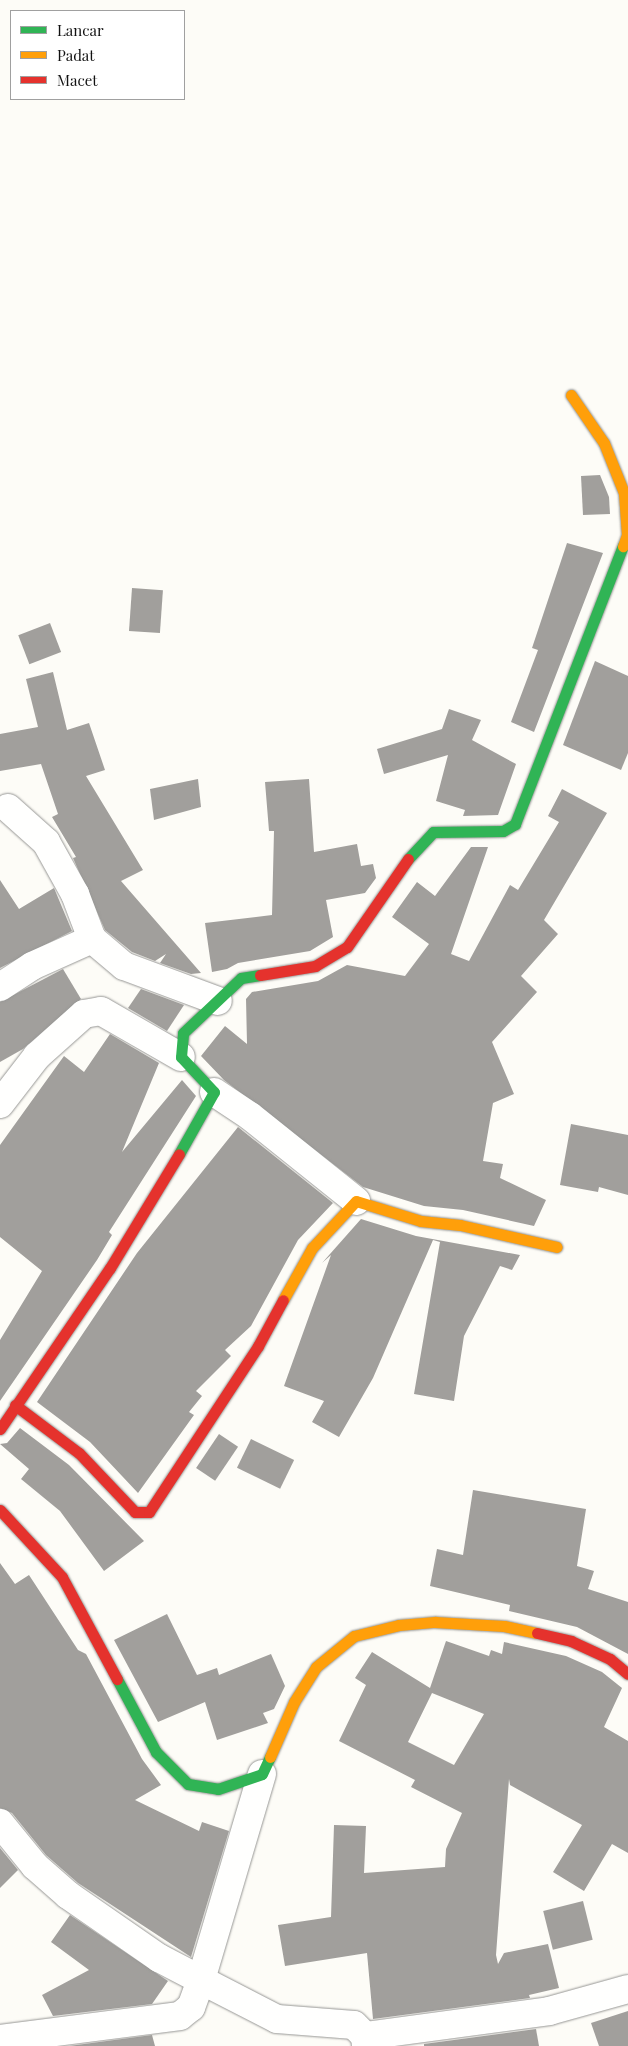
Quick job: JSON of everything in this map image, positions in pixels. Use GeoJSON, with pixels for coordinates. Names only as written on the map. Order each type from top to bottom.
{"type":"FeatureCollection","features":[{"type":"Feature","properties":{"kind":"street"},"geometry":{"type":"LineString","coordinates":[[181,1057],[179,1045],[183,1033],[241,978],[315,966],[347,947],[418,844],[433,832],[502,831],[515,824],[627,535],[624,493],[604,443],[572,395]]}},
{"type":"Feature","properties":{"kind":"street"},"geometry":{"type":"LineString","coordinates":[[8,808],[46,842],[75,894],[92,940],[124,966],[218,1001]]}},
{"type":"Feature","properties":{"kind":"street"},"geometry":{"type":"LineString","coordinates":[[0,987],[32,966],[92,940]]}},
{"type":"Feature","properties":{"kind":"street"},"geometry":{"type":"LineString","coordinates":[[5,1086],[84,1014],[101,1011],[181,1057],[214,1092],[250,1116],[356,1201],[421,1221],[460,1225],[557,1247]]}},
{"type":"Feature","properties":{"kind":"street"},"geometry":{"type":"LineString","coordinates":[[0,1429],[110,1268],[214,1092]]}},
{"type":"Feature","properties":{"kind":"street"},"geometry":{"type":"LineString","coordinates":[[15,1405],[79,1453],[135,1512],[149,1512],[258,1346],[312,1248],[356,1201]]}},
{"type":"Feature","properties":{"kind":"street"},"geometry":{"type":"LineString","coordinates":[[0,1510],[62,1577],[156,1752],[188,1784],[218,1789],[262,1774]]}},
{"type":"Feature","properties":{"kind":"street"},"geometry":{"type":"LineString","coordinates":[[0,2039],[180,2016],[191,2008],[262,1774],[294,1702],[316,1667],[354,1636],[399,1625],[435,1622],[504,1626],[571,1641],[610,1659],[628,1674]]}},
{"type":"Feature","properties":{"kind":"street"},"geometry":{"type":"LineString","coordinates":[[0,1823],[35,1866],[68,1895],[159,1958],[277,2018],[354,2025],[366,2041],[549,2011],[628,1989]]}},
{"type":"Feature","properties":{"kind":"building"},"geometry":{"type":"Polygon","coordinates":[[[600,475],[609,497],[610,514],[583,515],[581,476],[600,475]]]}},
{"type":"Feature","properties":{"kind":"building"},"geometry":{"type":"Polygon","coordinates":[[[567,543],[603,553],[534,732],[511,722],[538,650],[532,648],[567,543]]]}},
{"type":"Feature","properties":{"kind":"building"},"geometry":{"type":"Polygon","coordinates":[[[132,588],[163,590],[160,633],[129,631],[132,588]]]}},
{"type":"Feature","properties":{"kind":"building"},"geometry":{"type":"Polygon","coordinates":[[[50,623],[61,652],[29,664],[18,635],[50,623]]]}},
{"type":"Feature","properties":{"kind":"building"},"geometry":{"type":"Polygon","coordinates":[[[595,661],[628,676],[628,753],[621,770],[563,745],[595,661]]]}},
{"type":"Feature","properties":{"kind":"building"},"geometry":{"type":"Polygon","coordinates":[[[53,672],[67,730],[89,723],[105,770],[86,776],[143,870],[121,881],[201,973],[191,974],[160,963],[166,954],[155,961],[132,952],[105,930],[73,858],[76,857],[52,817],[58,814],[41,764],[0,771],[0,734],[38,727],[26,679],[53,672]]]}},
{"type":"Feature","properties":{"kind":"building"},"geometry":{"type":"Polygon","coordinates":[[[449,709],[481,720],[472,740],[516,764],[498,815],[463,816],[465,810],[436,801],[448,755],[384,774],[377,749],[442,729],[449,709]]]}},
{"type":"Feature","properties":{"kind":"building"},"geometry":{"type":"Polygon","coordinates":[[[198,779],[201,807],[154,820],[150,789],[198,779]]]}},
{"type":"Feature","properties":{"kind":"building"},"geometry":{"type":"Polygon","coordinates":[[[309,779],[314,852],[357,844],[361,866],[373,864],[376,878],[365,893],[326,900],[333,937],[310,951],[238,963],[227,969],[212,972],[205,923],[272,915],[274,831],[269,831],[265,782],[309,779]]]}},
{"type":"Feature","properties":{"kind":"building"},"geometry":{"type":"Polygon","coordinates":[[[562,789],[607,813],[544,920],[558,934],[521,976],[537,992],[492,1042],[514,1094],[493,1103],[483,1161],[503,1164],[500,1178],[546,1200],[534,1226],[463,1210],[424,1206],[363,1187],[224,1080],[201,1056],[225,1026],[247,1044],[246,999],[252,992],[318,981],[347,965],[405,976],[429,944],[392,917],[417,882],[435,896],[471,847],[488,847],[451,954],[469,961],[510,885],[518,890],[559,822],[548,816],[562,789]]]}},
{"type":"Feature","properties":{"kind":"building"},"geometry":{"type":"Polygon","coordinates":[[[0,880],[19,909],[54,888],[72,931],[0,968],[0,880]]]}},
{"type":"Feature","properties":{"kind":"building"},"geometry":{"type":"Polygon","coordinates":[[[63,969],[81,999],[23,1049],[0,1062],[0,1002],[63,969]]]}},
{"type":"Feature","properties":{"kind":"building"},"geometry":{"type":"Polygon","coordinates":[[[141,989],[184,1005],[167,1031],[128,1008],[141,989]]]}},
{"type":"Feature","properties":{"kind":"building"},"geometry":{"type":"Polygon","coordinates":[[[110,1034],[159,1063],[122,1152],[182,1080],[196,1096],[109,1232],[112,1235],[97,1260],[0,1401],[0,1340],[42,1271],[0,1237],[0,1145],[64,1056],[84,1072],[110,1034]]]}},
{"type":"Feature","properties":{"kind":"building"},"geometry":{"type":"Polygon","coordinates":[[[571,1124],[628,1135],[628,1195],[599,1187],[598,1192],[560,1185],[571,1124]]]}},
{"type":"Feature","properties":{"kind":"building"},"geometry":{"type":"Polygon","coordinates":[[[238,1127],[333,1203],[298,1240],[251,1326],[225,1350],[231,1356],[196,1391],[202,1396],[189,1412],[194,1415],[138,1493],[90,1442],[37,1402],[137,1253],[238,1127]]]}},
{"type":"Feature","properties":{"kind":"building"},"geometry":{"type":"Polygon","coordinates":[[[361,1219],[416,1236],[520,1255],[512,1270],[500,1266],[464,1336],[454,1401],[414,1394],[440,1242],[433,1240],[373,1378],[339,1437],[312,1422],[324,1401],[284,1386],[331,1255],[322,1263],[361,1219]]]}},
{"type":"Feature","properties":{"kind":"building"},"geometry":{"type":"Polygon","coordinates":[[[20,1428],[69,1465],[144,1541],[104,1571],[60,1511],[21,1479],[29,1469],[0,1444],[7,1443],[20,1428]]]}},
{"type":"Feature","properties":{"kind":"building"},"geometry":{"type":"Polygon","coordinates":[[[219,1434],[238,1447],[215,1481],[196,1468],[219,1434]]]}},
{"type":"Feature","properties":{"kind":"building"},"geometry":{"type":"Polygon","coordinates":[[[251,1439],[294,1460],[280,1489],[237,1468],[251,1439]]]}},
{"type":"Feature","properties":{"kind":"building"},"geometry":{"type":"Polygon","coordinates":[[[473,1490],[586,1509],[577,1566],[594,1571],[588,1589],[628,1602],[628,1654],[577,1627],[509,1611],[510,1605],[430,1586],[437,1549],[463,1555],[473,1490]]]}},
{"type":"Feature","properties":{"kind":"building"},"geometry":{"type":"Polygon","coordinates":[[[0,1563],[15,1584],[29,1575],[78,1650],[86,1654],[142,1759],[161,1785],[135,1800],[199,1831],[202,1822],[229,1831],[191,1957],[78,1883],[46,1855],[12,1813],[0,1808],[0,1563]]]}},
{"type":"Feature","properties":{"kind":"building"},"geometry":{"type":"Polygon","coordinates":[[[167,1614],[197,1675],[217,1668],[219,1675],[271,1654],[285,1686],[274,1709],[263,1713],[268,1723],[217,1740],[205,1702],[158,1722],[114,1640],[167,1614]]]}},
{"type":"Feature","properties":{"kind":"building"},"geometry":{"type":"Polygon","coordinates":[[[446,1641],[489,1656],[491,1650],[502,1654],[504,1642],[566,1656],[602,1672],[622,1688],[604,1727],[628,1741],[628,1853],[612,1844],[584,1891],[553,1872],[582,1825],[510,1785],[509,1779],[496,1955],[498,1964],[504,1953],[548,1944],[559,1988],[529,1995],[530,1998],[373,2019],[367,1953],[285,1966],[278,1925],[331,1917],[334,1825],[366,1826],[364,1873],[445,1867],[446,1849],[462,1813],[411,1787],[415,1780],[339,1741],[366,1685],[355,1678],[372,1652],[430,1688],[446,1641]],[[432,1693],[408,1742],[454,1765],[484,1714],[432,1693]]]}},
{"type":"Feature","properties":{"kind":"building"},"geometry":{"type":"Polygon","coordinates":[[[0,1848],[18,1870],[0,1888],[0,1848]]]}},
{"type":"Feature","properties":{"kind":"building"},"geometry":{"type":"Polygon","coordinates":[[[583,1901],[593,1940],[553,1950],[543,1911],[583,1901]]]}},
{"type":"Feature","properties":{"kind":"building"},"geometry":{"type":"Polygon","coordinates":[[[70,1915],[168,1981],[152,2004],[53,2016],[42,1995],[89,1970],[51,1942],[70,1915]]]}},
{"type":"Feature","properties":{"kind":"building"},"geometry":{"type":"Polygon","coordinates":[[[628,2011],[628,2046],[599,2046],[591,2023],[628,2011]]]}},
{"type":"Feature","properties":{"kind":"building"},"geometry":{"type":"Polygon","coordinates":[[[536,2029],[539,2046],[424,2046],[424,2044],[536,2029]]]}},
{"type":"Feature","properties":{"kind":"building"},"geometry":{"type":"Polygon","coordinates":[[[152,2035],[155,2046],[69,2046],[152,2035]]]}},
{"type":"Feature","properties":{"kind":"traffic: fast"},"geometry":{"type":"LineString","coordinates":[[408,859],[433,832],[503,831],[515,824],[623,546]]}},
{"type":"Feature","properties":{"kind":"traffic: fast"},"geometry":{"type":"LineString","coordinates":[[179,1154],[214,1092],[181,1057],[183,1033],[241,978],[260,975]]}},
{"type":"Feature","properties":{"kind":"traffic: fast"},"geometry":{"type":"LineString","coordinates":[[117,1679],[156,1752],[188,1784],[218,1789],[262,1774],[270,1757]]}},
{"type":"Feature","properties":{"kind":"traffic: slow"},"geometry":{"type":"LineString","coordinates":[[571,395],[604,443],[624,493],[627,535],[623,546]]}},
{"type":"Feature","properties":{"kind":"traffic: slow"},"geometry":{"type":"LineString","coordinates":[[283,1300],[312,1248],[356,1201],[421,1221],[460,1225],[557,1247]]}},
{"type":"Feature","properties":{"kind":"traffic: slow"},"geometry":{"type":"LineString","coordinates":[[270,1757],[294,1702],[316,1667],[354,1636],[399,1625],[435,1622],[504,1626],[537,1633]]}},
{"type":"Feature","properties":{"kind":"traffic: jam"},"geometry":{"type":"LineString","coordinates":[[260,975],[315,966],[347,947],[408,859]]}},
{"type":"Feature","properties":{"kind":"traffic: jam"},"geometry":{"type":"LineString","coordinates":[[0,1429],[110,1268],[179,1154]]}},
{"type":"Feature","properties":{"kind":"traffic: jam"},"geometry":{"type":"LineString","coordinates":[[15,1405],[79,1453],[135,1512],[149,1512],[258,1346],[283,1300]]}},
{"type":"Feature","properties":{"kind":"traffic: jam"},"geometry":{"type":"LineString","coordinates":[[0,1510],[62,1577],[117,1679]]}},
{"type":"Feature","properties":{"kind":"traffic: jam"},"geometry":{"type":"LineString","coordinates":[[537,1633],[571,1641],[610,1659],[628,1674]]}}]}
